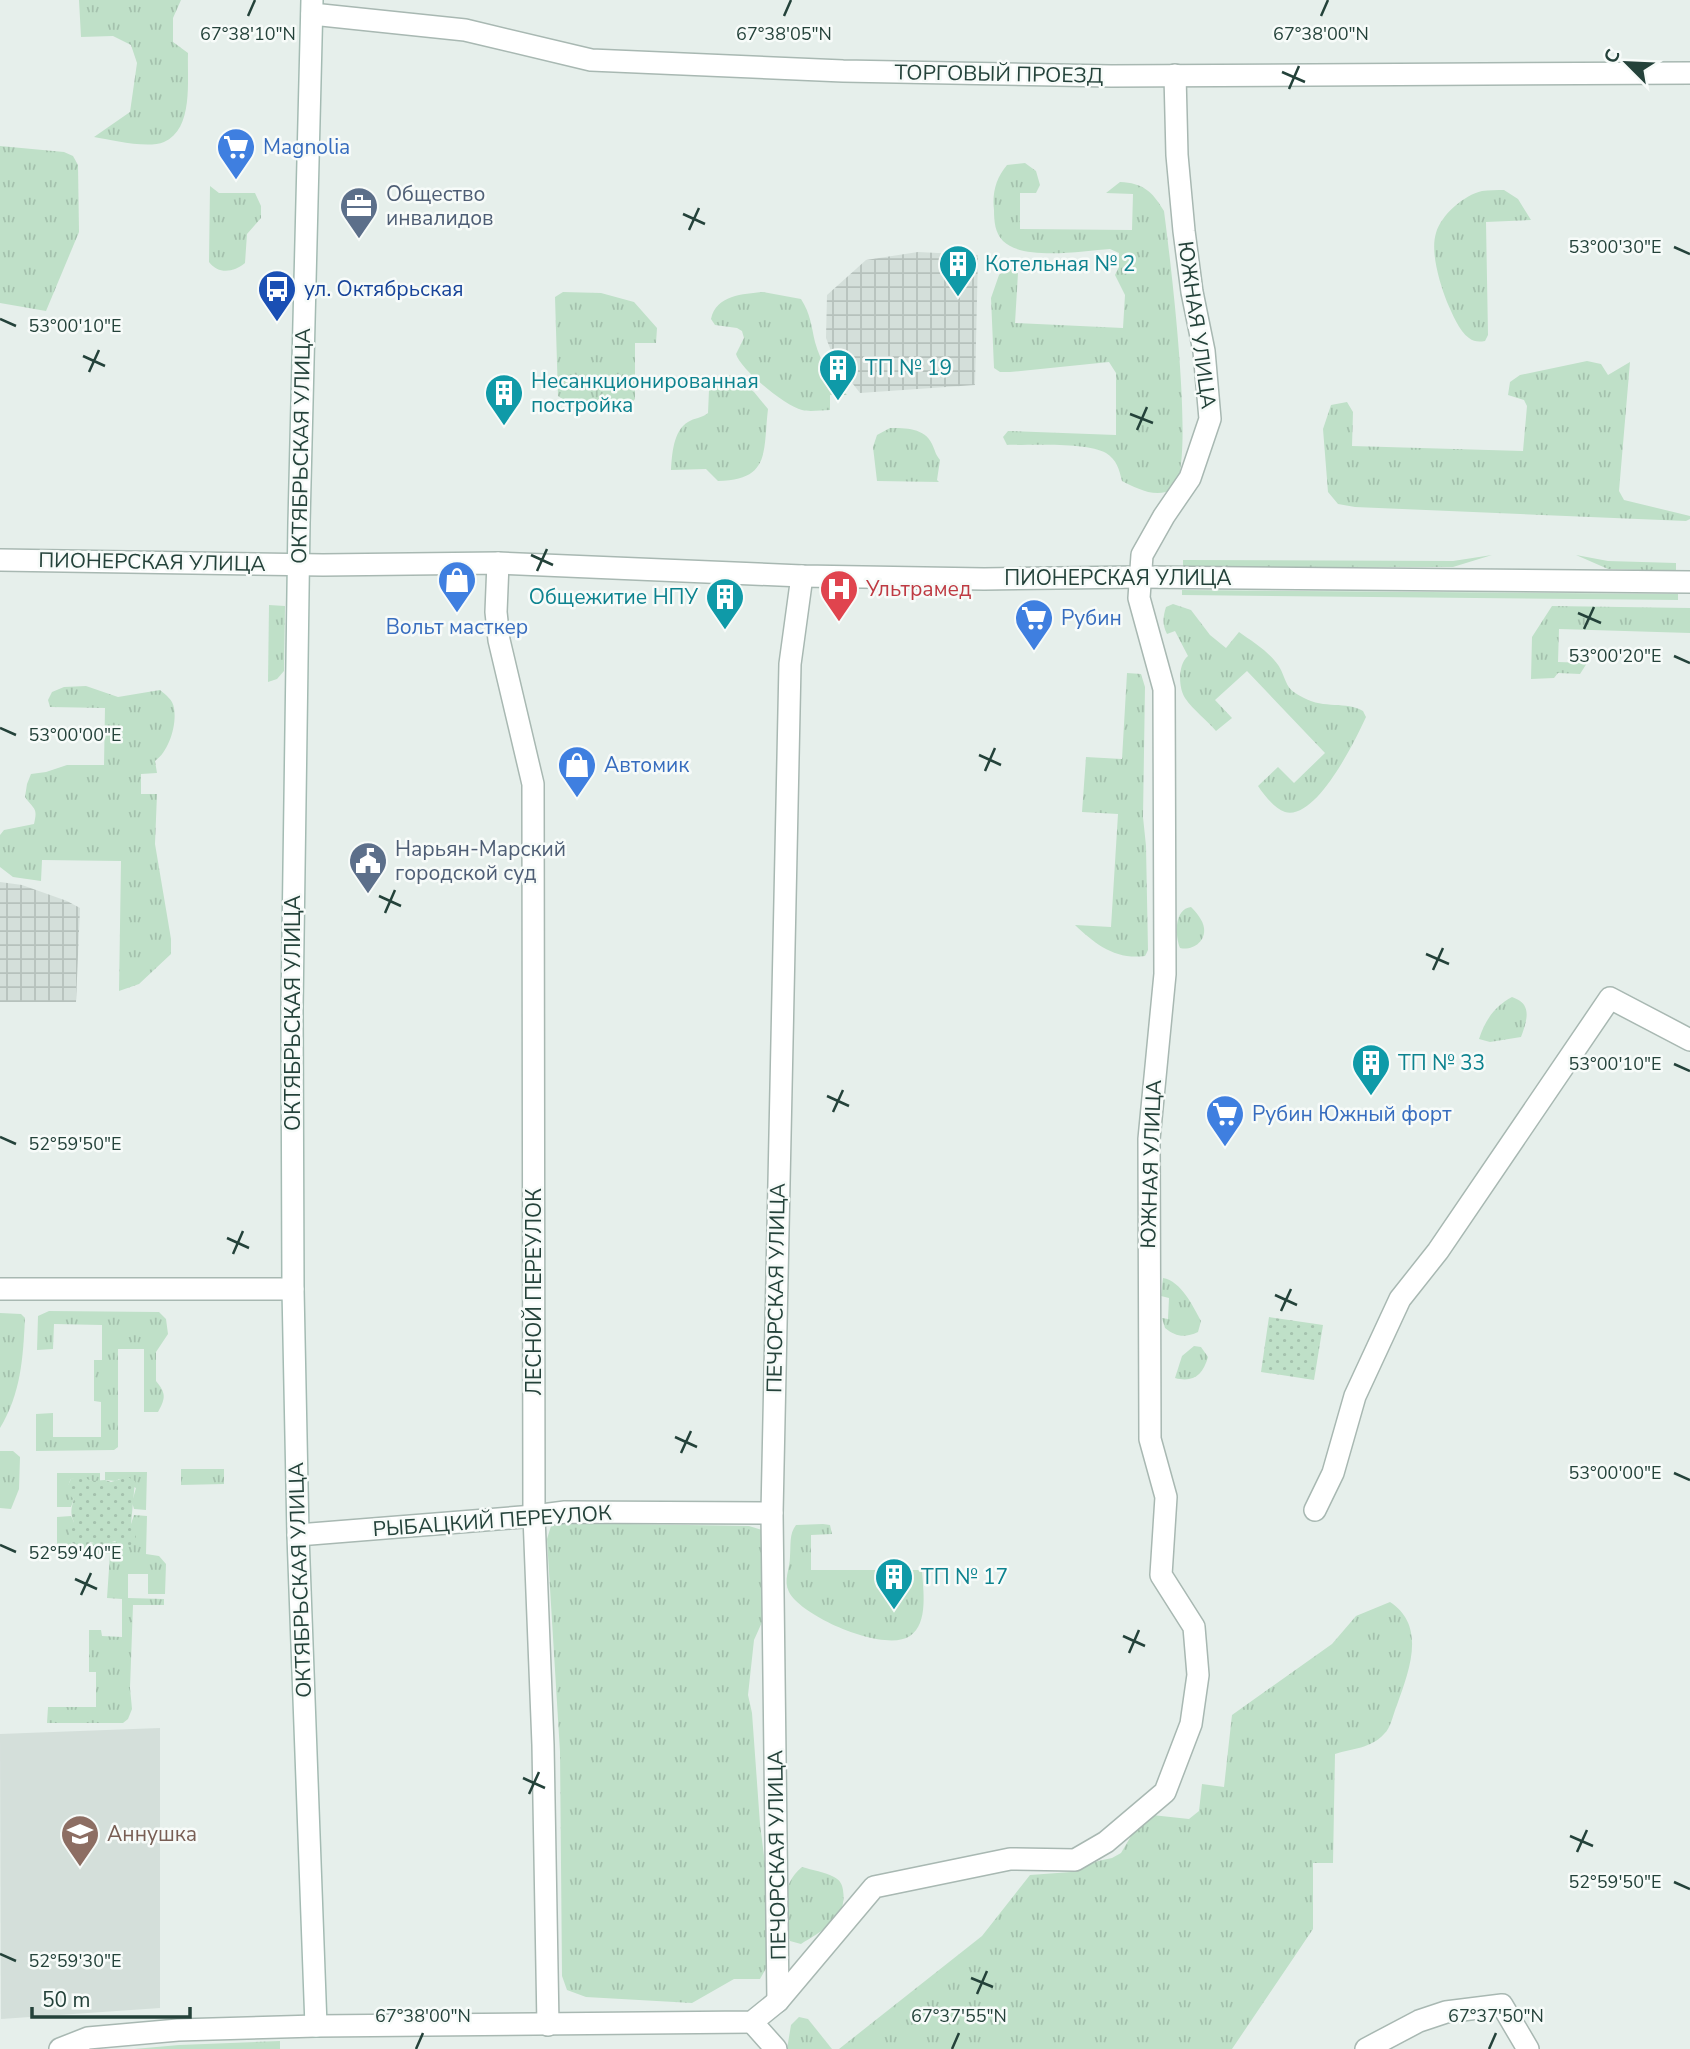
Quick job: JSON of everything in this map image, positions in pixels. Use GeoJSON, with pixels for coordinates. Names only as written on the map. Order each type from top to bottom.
{"type":"FeatureCollection","features":[{"type":"Feature","properties":{"kind":"street","name":"ТОРГОВЫЙ ПРОЕЗД"},"geometry":{"type":"LineString","coordinates":[[312,7],[465,30],[591,60],[894,72],[1175,75],[1690,73]]}},
{"type":"Feature","properties":{"kind":"street","name":"ОКТЯБРЬСКАЯ УЛИЦА"},"geometry":{"type":"LineString","coordinates":[[312,7],[292,965],[293,1289],[298,1535],[316,2026]]}},
{"type":"Feature","properties":{"kind":"street","name":"ЮЖНАЯ УЛИЦА"},"geometry":{"type":"LineString","coordinates":[[752,2022],[778,2001],[874,1887],[1010,1859],[1075,1860],[1106,1842],[1165,1792],[1191,1724],[1198,1675],[1194,1627],[1161,1575],[1166,1497],[1150,1438],[1149,1139],[1165,974],[1164,689],[1139,598],[1142,555],[1190,478],[1210,419],[1204,351],[1185,240],[1177,155],[1175,75]]}},
{"type":"Feature","properties":{"kind":"street","name":"ПИОНЕРСКАЯ УЛИЦА"},"geometry":{"type":"LineString","coordinates":[[0,560],[299,565],[498,563],[802,576],[984,579],[1140,577],[1690,582]]}},
{"type":"Feature","properties":{"kind":"street","name":"ЛЕСНОЙ ПЕРЕУЛОК"},"geometry":{"type":"LineString","coordinates":[[498,563],[496,612],[499,640],[533,784],[534,1516],[543,1745],[548,2025]]}},
{"type":"Feature","properties":{"kind":"street","name":"ПЕЧОРСКАЯ УЛИЦА"},"geometry":{"type":"LineString","coordinates":[[778,2001],[772,1513],[790,664],[802,576]]}},
{"type":"Feature","properties":{"kind":"street"},"geometry":{"type":"LineString","coordinates":[[1315,1510],[1333,1473],[1354,1396],[1400,1299],[1438,1251],[1610,998],[1690,1040]]}},
{"type":"Feature","properties":{"kind":"street"},"geometry":{"type":"LineString","coordinates":[[0,1289],[293,1289]]}},
{"type":"Feature","properties":{"kind":"street","name":"РЫБАЦКИЙ ПЕРЕУЛОК"},"geometry":{"type":"LineString","coordinates":[[298,1535],[565,1512],[772,1513]]}},
{"type":"Feature","properties":{"kind":"street"},"geometry":{"type":"LineString","coordinates":[[1366,2049],[1419,2021],[1446,2012],[1502,2005],[1528,2049]]}},
{"type":"Feature","properties":{"kind":"street"},"geometry":{"type":"LineString","coordinates":[[60,2049],[88,2038],[178,2030],[752,2022],[776,2049]]}},
{"type":"Feature","properties":{"kind":"shaded area"},"geometry":{"type":"Polygon","coordinates":[[[918,252],[978,255],[975,385],[860,393],[835,361],[826,338],[827,295],[866,260],[918,252]]]}},
{"type":"Feature","properties":{"kind":"shaded area"},"geometry":{"type":"Polygon","coordinates":[[[0,882],[22,885],[80,908],[76,1002],[0,1002],[0,882]]]}},
{"type":"Feature","properties":{"kind":"shaded area","name":"Аннушка"},"geometry":{"type":"Polygon","coordinates":[[[160,1728],[160,2008],[1,2019],[0,1734],[160,1728]]]}},
{"type":"Feature","properties":{"kind":"green space"},"geometry":{"type":"Polygon","coordinates":[[[79,0],[181,0],[173,18],[173,42],[188,53],[188,90],[185,115],[174,136],[157,144],[119,142],[94,137],[130,112],[137,63],[131,45],[113,36],[81,37],[79,0]]]}},
{"type":"Feature","properties":{"kind":"green space"},"geometry":{"type":"Polygon","coordinates":[[[0,146],[64,152],[73,156],[78,165],[79,232],[46,311],[0,303],[0,146]]]}},
{"type":"Feature","properties":{"kind":"green space"},"geometry":{"type":"Polygon","coordinates":[[[1025,163],[1036,171],[1040,185],[1036,193],[1020,193],[1020,229],[1132,230],[1133,194],[1106,193],[1120,182],[1146,189],[1164,211],[1182,402],[1180,472],[1173,488],[1167,491],[1147,492],[1122,481],[1113,459],[1097,449],[1058,445],[1007,445],[1003,437],[1008,431],[1116,435],[1116,373],[1109,362],[1010,372],[1000,372],[994,368],[991,298],[999,275],[1010,268],[1018,273],[1015,323],[1123,328],[1125,295],[1115,275],[1119,267],[1119,253],[1110,249],[1070,253],[1024,251],[1012,247],[998,234],[994,192],[998,180],[1007,165],[1025,163]]]}},
{"type":"Feature","properties":{"kind":"green space"},"geometry":{"type":"Polygon","coordinates":[[[210,186],[219,193],[255,193],[261,206],[261,218],[247,234],[245,263],[231,270],[217,269],[209,262],[210,186]]]}},
{"type":"Feature","properties":{"kind":"green space"},"geometry":{"type":"Polygon","coordinates":[[[1504,190],[1518,199],[1531,220],[1486,222],[1488,335],[1485,341],[1477,341],[1462,331],[1447,302],[1437,268],[1434,241],[1443,219],[1461,201],[1482,191],[1504,190]]]}},
{"type":"Feature","properties":{"kind":"green space"},"geometry":{"type":"Polygon","coordinates":[[[563,292],[601,293],[634,302],[657,328],[656,343],[635,343],[635,399],[630,404],[573,406],[558,396],[555,297],[563,292]]]}},
{"type":"Feature","properties":{"kind":"green space"},"geometry":{"type":"Polygon","coordinates":[[[763,292],[801,299],[809,315],[820,357],[831,377],[847,395],[830,395],[830,410],[802,410],[775,394],[739,361],[736,354],[744,338],[742,331],[715,325],[711,319],[718,305],[724,300],[763,292]]]}},
{"type":"Feature","properties":{"kind":"green space"},"geometry":{"type":"Polygon","coordinates":[[[1587,361],[1601,364],[1608,375],[1630,362],[1619,491],[1624,500],[1690,516],[1690,519],[1686,521],[1355,507],[1338,504],[1328,492],[1323,429],[1331,405],[1347,402],[1353,412],[1352,446],[1523,451],[1527,406],[1524,400],[1508,395],[1510,382],[1520,375],[1587,361]]]}},
{"type":"Feature","properties":{"kind":"green space"},"geometry":{"type":"Polygon","coordinates":[[[730,375],[754,392],[768,409],[764,450],[756,469],[735,479],[718,481],[706,469],[671,470],[674,444],[679,431],[688,422],[708,413],[709,390],[713,380],[730,375]]]}},
{"type":"Feature","properties":{"kind":"green space"},"geometry":{"type":"Polygon","coordinates":[[[890,428],[914,430],[929,439],[940,460],[939,482],[877,481],[873,447],[877,435],[890,428]]]}},
{"type":"Feature","properties":{"kind":"green space"},"geometry":{"type":"Polygon","coordinates":[[[1492,555],[1453,567],[1183,567],[1183,560],[1453,561],[1492,555]]]}},
{"type":"Feature","properties":{"kind":"green space"},"geometry":{"type":"Polygon","coordinates":[[[1576,555],[1608,561],[1676,563],[1676,571],[1608,569],[1576,555]]]}},
{"type":"Feature","properties":{"kind":"green space"},"geometry":{"type":"Polygon","coordinates":[[[1182,590],[1678,594],[1678,600],[1182,595],[1182,590]]]}},
{"type":"Feature","properties":{"kind":"green space"},"geometry":{"type":"Polygon","coordinates":[[[1173,604],[1191,610],[1210,635],[1226,648],[1239,632],[1256,644],[1273,659],[1288,686],[1298,695],[1319,703],[1349,706],[1363,711],[1366,717],[1344,760],[1309,804],[1297,811],[1285,812],[1273,804],[1258,786],[1278,767],[1294,783],[1325,753],[1247,671],[1215,700],[1232,718],[1216,731],[1185,698],[1180,676],[1182,664],[1188,656],[1175,631],[1167,634],[1164,624],[1166,607],[1173,604]]]}},
{"type":"Feature","properties":{"kind":"green space"},"geometry":{"type":"Polygon","coordinates":[[[269,605],[285,606],[284,671],[277,679],[268,682],[269,605]]]}},
{"type":"Feature","properties":{"kind":"green space"},"geometry":{"type":"Polygon","coordinates":[[[1552,606],[1690,608],[1690,633],[1559,629],[1558,662],[1587,663],[1580,674],[1558,673],[1554,678],[1531,679],[1532,637],[1552,606]]]}},
{"type":"Feature","properties":{"kind":"green space"},"geometry":{"type":"Polygon","coordinates":[[[1127,673],[1141,674],[1145,687],[1143,817],[1148,950],[1145,956],[1134,957],[1106,949],[1075,925],[1111,927],[1118,814],[1082,812],[1086,757],[1122,759],[1127,673]]]}},
{"type":"Feature","properties":{"kind":"green space"},"geometry":{"type":"Polygon","coordinates":[[[86,686],[118,697],[160,690],[171,700],[174,708],[171,737],[155,761],[157,773],[141,774],[141,794],[157,794],[155,844],[171,939],[171,954],[139,984],[119,991],[121,861],[42,860],[41,881],[13,877],[0,867],[0,835],[4,830],[34,824],[35,811],[25,797],[31,774],[67,765],[104,765],[105,708],[50,707],[48,700],[52,692],[64,687],[86,686]]]}},
{"type":"Feature","properties":{"kind":"green space"},"geometry":{"type":"Polygon","coordinates":[[[1191,907],[1202,922],[1203,937],[1189,948],[1180,948],[1177,923],[1181,912],[1191,907]]]}},
{"type":"Feature","properties":{"kind":"green space"},"geometry":{"type":"Polygon","coordinates":[[[1512,997],[1526,1008],[1521,1037],[1490,1042],[1479,1039],[1491,1014],[1512,997]]]}},
{"type":"Feature","properties":{"kind":"green space"},"geometry":{"type":"Polygon","coordinates":[[[1163,1278],[1181,1289],[1190,1302],[1201,1321],[1198,1332],[1181,1336],[1165,1328],[1162,1318],[1168,1319],[1169,1298],[1161,1296],[1163,1278]]]}},
{"type":"Feature","properties":{"kind":"green space"},"geometry":{"type":"Polygon","coordinates":[[[49,1311],[159,1312],[166,1319],[168,1334],[156,1352],[156,1381],[164,1396],[158,1412],[144,1412],[144,1349],[118,1349],[118,1447],[114,1450],[36,1451],[36,1414],[53,1413],[53,1437],[101,1437],[101,1402],[94,1401],[94,1360],[102,1360],[102,1325],[54,1324],[53,1349],[37,1350],[38,1316],[49,1311]]]}},
{"type":"Feature","properties":{"kind":"green space"},"geometry":{"type":"Polygon","coordinates":[[[0,1313],[21,1314],[25,1318],[17,1388],[0,1428],[0,1313]]]}},
{"type":"Feature","properties":{"kind":"green space"},"geometry":{"type":"Polygon","coordinates":[[[1269,1317],[1323,1325],[1314,1380],[1261,1372],[1269,1317]]]}},
{"type":"Feature","properties":{"kind":"green space"},"geometry":{"type":"Polygon","coordinates":[[[1194,1346],[1201,1347],[1208,1357],[1203,1369],[1192,1378],[1175,1378],[1182,1356],[1194,1346]]]}},
{"type":"Feature","properties":{"kind":"green space"},"geometry":{"type":"Polygon","coordinates":[[[0,1451],[13,1451],[20,1457],[19,1489],[11,1509],[0,1508],[0,1451]]]}},
{"type":"Feature","properties":{"kind":"green space"},"geometry":{"type":"Polygon","coordinates":[[[181,1469],[224,1469],[224,1484],[181,1485],[181,1469]]]}},
{"type":"Feature","properties":{"kind":"green space"},"geometry":{"type":"Polygon","coordinates":[[[105,1472],[147,1472],[146,1510],[134,1509],[132,1502],[136,1488],[119,1479],[105,1480],[105,1472]]]}},
{"type":"Feature","properties":{"kind":"green space"},"geometry":{"type":"Polygon","coordinates":[[[57,1473],[100,1473],[100,1481],[71,1479],[69,1489],[74,1499],[71,1507],[57,1507],[57,1473]]]}},
{"type":"Feature","properties":{"kind":"green space"},"geometry":{"type":"Polygon","coordinates":[[[80,1476],[92,1481],[111,1482],[128,1477],[135,1481],[131,1524],[136,1537],[133,1546],[122,1548],[115,1541],[102,1545],[90,1542],[89,1546],[79,1547],[71,1542],[69,1529],[74,1522],[71,1511],[74,1499],[68,1494],[68,1485],[71,1479],[80,1476]]]}},
{"type":"Feature","properties":{"kind":"green space"},"geometry":{"type":"Polygon","coordinates":[[[134,1515],[147,1516],[146,1554],[159,1556],[166,1564],[165,1594],[148,1594],[148,1574],[128,1574],[128,1598],[164,1599],[164,1605],[133,1605],[130,1688],[132,1709],[128,1719],[123,1723],[47,1723],[48,1707],[96,1707],[96,1672],[89,1672],[89,1630],[101,1630],[102,1636],[122,1637],[122,1599],[107,1598],[110,1554],[57,1552],[57,1517],[71,1516],[74,1522],[71,1542],[79,1547],[93,1543],[118,1542],[134,1515]]]}},
{"type":"Feature","properties":{"kind":"green space"},"geometry":{"type":"Polygon","coordinates":[[[566,1523],[749,1526],[762,1530],[763,1620],[754,1640],[748,1695],[752,1713],[767,1880],[769,1963],[760,1979],[734,1979],[692,2003],[586,1997],[567,1990],[562,1976],[560,1752],[547,1539],[551,1526],[566,1523]]]}},
{"type":"Feature","properties":{"kind":"green space"},"geometry":{"type":"Polygon","coordinates":[[[796,1525],[830,1525],[832,1534],[811,1535],[811,1570],[922,1570],[922,1614],[920,1623],[910,1636],[898,1640],[882,1640],[845,1630],[810,1612],[789,1592],[787,1579],[794,1528],[796,1525]]]}},
{"type":"Feature","properties":{"kind":"green space"},"geometry":{"type":"Polygon","coordinates":[[[1390,1602],[1401,1612],[1412,1636],[1410,1664],[1392,1721],[1373,1743],[1335,1754],[1333,1863],[1313,1863],[1313,1929],[1232,2049],[839,2049],[982,1936],[1030,1875],[1071,1872],[1112,1858],[1121,1853],[1137,1826],[1152,1815],[1189,1819],[1199,1811],[1202,1784],[1224,1787],[1232,1715],[1332,1644],[1356,1616],[1390,1602]]]}},
{"type":"Feature","properties":{"kind":"green space"},"geometry":{"type":"Polygon","coordinates":[[[802,1867],[838,1879],[843,1888],[843,1900],[841,1909],[831,1923],[801,1944],[790,1941],[784,1901],[790,1883],[802,1867]]]}},
{"type":"Feature","properties":{"kind":"green space"},"geometry":{"type":"Polygon","coordinates":[[[799,2017],[808,2019],[832,2049],[787,2049],[791,2025],[799,2017]]]}},
{"type":"Feature","properties":{"kind":"green space"},"geometry":{"type":"Polygon","coordinates":[[[280,2041],[280,2049],[134,2049],[179,2045],[280,2041]]]}},
{"type":"Feature","properties":{"kind":"place","name":"Magnolia"},"geometry":{"type":"Point","coordinates":[236,181]}},
{"type":"Feature","properties":{"kind":"place","name":"Общество инвалидов"},"geometry":{"type":"Point","coordinates":[359,240]}},
{"type":"Feature","properties":{"kind":"place","name":"Котельная № 2"},"geometry":{"type":"Point","coordinates":[958,298]}},
{"type":"Feature","properties":{"kind":"place","name":"ул. Октябрьская"},"geometry":{"type":"Point","coordinates":[277,323]}},
{"type":"Feature","properties":{"kind":"place","name":"ТП № 19"},"geometry":{"type":"Point","coordinates":[838,402]}},
{"type":"Feature","properties":{"kind":"place","name":"Несанкционированная постройка"},"geometry":{"type":"Point","coordinates":[504,427]}},
{"type":"Feature","properties":{"kind":"place","name":"Вольт масткер"},"geometry":{"type":"Point","coordinates":[457,614]}},
{"type":"Feature","properties":{"kind":"place","name":"Ультрамед"},"geometry":{"type":"Point","coordinates":[839,623]}},
{"type":"Feature","properties":{"kind":"place","name":"Общежитие НПУ"},"geometry":{"type":"Point","coordinates":[725,631]}},
{"type":"Feature","properties":{"kind":"place","name":"Рубин"},"geometry":{"type":"Point","coordinates":[1034,652]}},
{"type":"Feature","properties":{"kind":"place","name":"Автомик"},"geometry":{"type":"Point","coordinates":[577,799]}},
{"type":"Feature","properties":{"kind":"place","name":"Нарьян-Марский городской суд"},"geometry":{"type":"Point","coordinates":[368,895]}},
{"type":"Feature","properties":{"kind":"place","name":"ТП № 33"},"geometry":{"type":"Point","coordinates":[1371,1097]}},
{"type":"Feature","properties":{"kind":"place","name":"Рубин Южный форт"},"geometry":{"type":"Point","coordinates":[1225,1148]}},
{"type":"Feature","properties":{"kind":"place","name":"ТП № 17"},"geometry":{"type":"Point","coordinates":[894,1611]}},
{"type":"Feature","properties":{"kind":"place","name":"Аннушка"},"geometry":{"type":"Point","coordinates":[80,1868]}}]}
